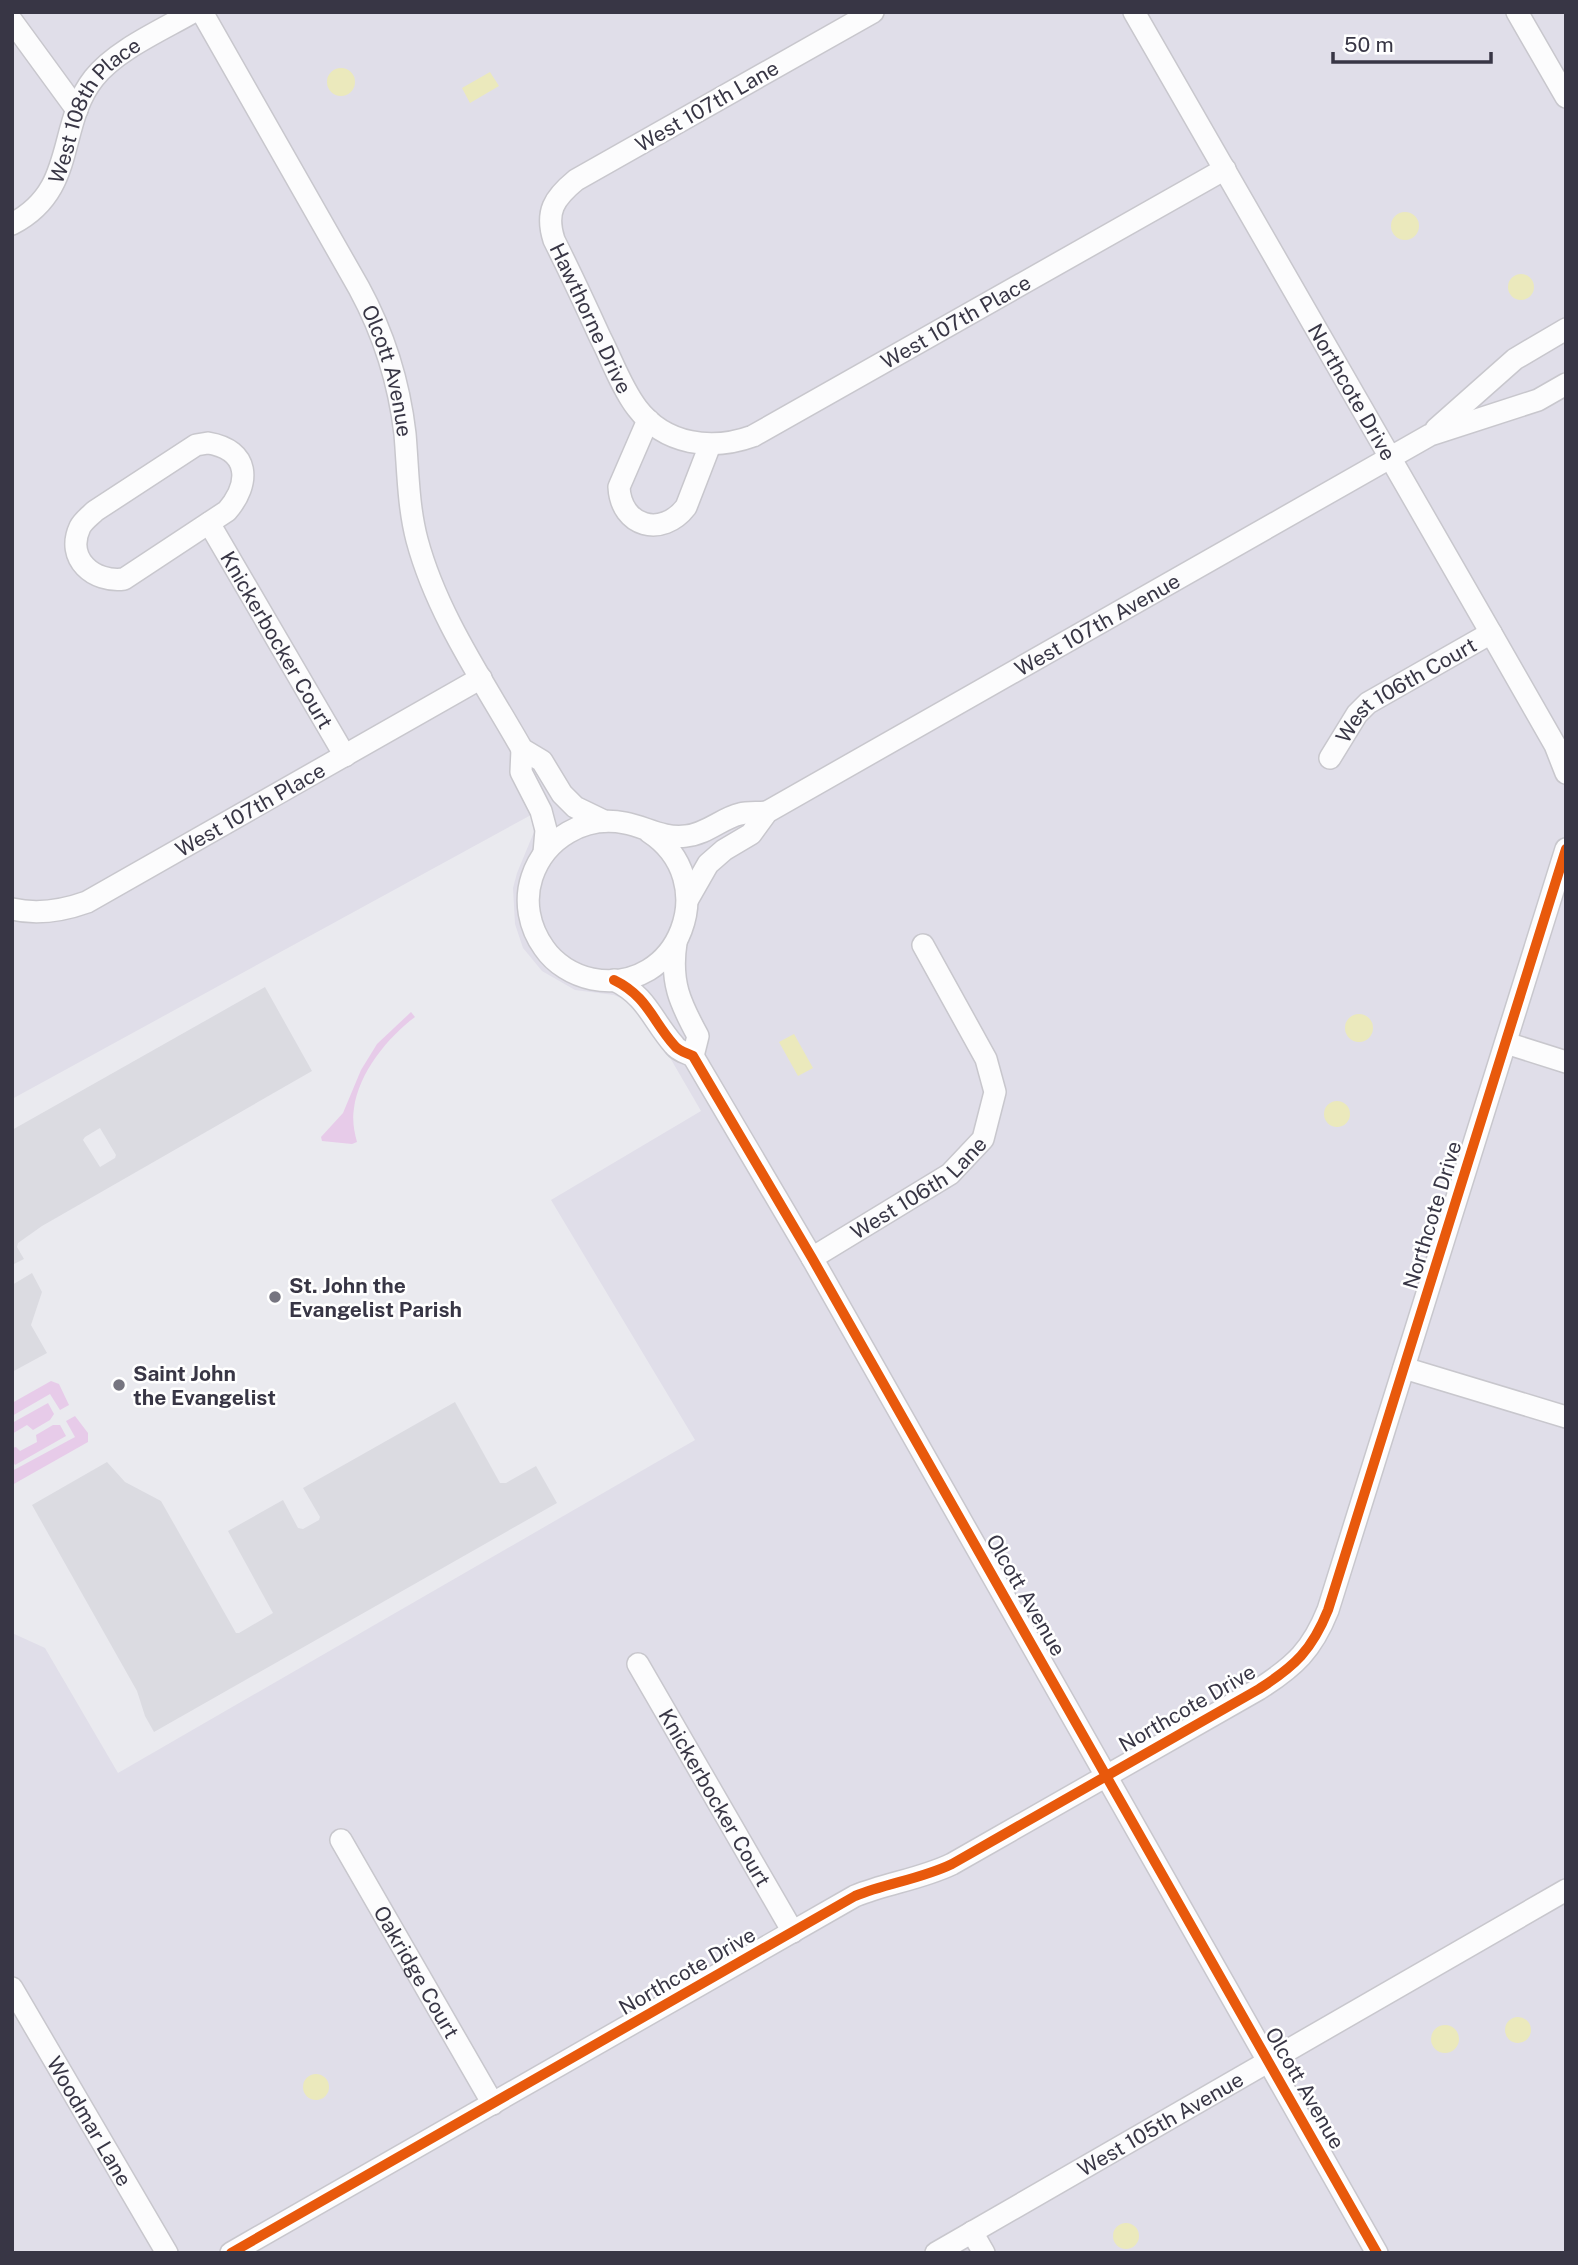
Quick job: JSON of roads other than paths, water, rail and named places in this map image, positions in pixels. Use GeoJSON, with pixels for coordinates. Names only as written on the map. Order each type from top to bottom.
{"type":"FeatureCollection","features":[{"type":"Feature","properties":{"kind":"street","name":"West 108th Place"},"geometry":{"type":"LineString","coordinates":[[12,224],[33,212],[51,188],[65,158],[77,110],[85,92],[102,68],[193,12]]}},
{"type":"Feature","properties":{"kind":"street","name":"Olcott Avenue"},"geometry":{"type":"LineString","coordinates":[[202,12],[371,310],[387,351],[398,393],[417,539],[440,603],[522,749],[542,761],[562,794],[575,807],[604,821]]}},
{"type":"Feature","properties":{"kind":"street","name":"West 107th Lane"},"geometry":{"type":"LineString","coordinates":[[551,211],[565,189],[576,180],[873,12]]}},
{"type":"Feature","properties":{"kind":"street","name":"Northcote Drive"},"geometry":{"type":"LineString","coordinates":[[1134,12],[1492,633],[1555,746],[1566,773]]}},
{"type":"Feature","properties":{"kind":"street"},"geometry":{"type":"LineString","coordinates":[[1517,12],[1566,97]]}},
{"type":"Feature","properties":{"kind":"street"},"geometry":{"type":"LineString","coordinates":[[12,21],[77,110]]}},
{"type":"Feature","properties":{"kind":"street","name":"West 107th Place"},"geometry":{"type":"LineString","coordinates":[[679,439],[710,445],[740,441],[753,436],[1225,169]]}},
{"type":"Feature","properties":{"kind":"street","name":"Hawthorne Drive"},"geometry":{"type":"LineString","coordinates":[[551,211],[549,225],[554,240],[629,395],[648,420],[679,439]]}},
{"type":"Feature","properties":{"kind":"street","name":"West 107th Avenue"},"geometry":{"type":"LineString","coordinates":[[1430,435],[1515,359],[1566,329]]}},
{"type":"Feature","properties":{"kind":"street","name":"West 107th Avenue"},"geometry":{"type":"LineString","coordinates":[[688,899],[708,863],[751,834],[766,813],[1430,435],[1538,400],[1566,384]]}},
{"type":"Feature","properties":{"kind":"street"},"geometry":{"type":"LineString","coordinates":[[648,420],[619,487],[626,511],[631,517],[646,524],[663,524],[680,515],[686,507],[710,445]]}},
{"type":"Feature","properties":{"kind":"street"},"geometry":{"type":"LineString","coordinates":[[208,443],[222,446],[232,453],[241,466],[244,480],[239,496],[227,511],[209,523],[124,579],[110,581],[98,577],[87,569],[77,548],[76,538],[81,525],[95,511],[196,445],[208,443]]}},
{"type":"Feature","properties":{"kind":"street","name":"Knickerbocker Court"},"geometry":{"type":"LineString","coordinates":[[209,523],[345,756]]}},
{"type":"Feature","properties":{"kind":"street","name":"West 106th Court"},"geometry":{"type":"LineString","coordinates":[[1330,758],[1352,722],[1368,703],[1492,633]]}},
{"type":"Feature","properties":{"kind":"street","name":"West 107th Place"},"geometry":{"type":"LineString","coordinates":[[12,909],[45,912],[67,909],[87,902],[481,678]]}},
{"type":"Feature","properties":{"kind":"street","name":"Olcott Avenue"},"geometry":{"type":"LineString","coordinates":[[522,749],[521,772],[541,811],[546,830],[544,853]]}},
{"type":"Feature","properties":{"kind":"street","name":"West 107th Avenue"},"geometry":{"type":"LineString","coordinates":[[649,832],[685,836],[709,830],[738,814],[766,813]]}},
{"type":"Feature","properties":{"kind":"street"},"geometry":{"type":"LineString","coordinates":[[604,821],[624,823],[649,832],[664,844],[683,874],[688,899],[684,923],[676,943],[663,958],[644,971],[614,980],[595,979],[573,972],[555,960],[538,939],[530,915],[529,891],[536,867],[544,853],[573,829],[604,821]]}},
{"type":"Feature","properties":{"kind":"street","name":"Northcote Drive"},"geometry":{"type":"LineString","coordinates":[[230,2253],[869,1890],[925,1875],[952,1864],[1259,1689],[1304,1655],[1314,1641],[1328,1610],[1566,849]]}},
{"type":"Feature","properties":{"kind":"street","name":"Olcott Avenue"},"geometry":{"type":"LineString","coordinates":[[676,943],[673,965],[675,984],[698,1037],[693,1056]]}},
{"type":"Feature","properties":{"kind":"street","name":"West 106th Lane"},"geometry":{"type":"LineString","coordinates":[[812,1258],[950,1174],[983,1139],[995,1093],[986,1059],[923,945]]}},
{"type":"Feature","properties":{"kind":"street","name":"Olcott Avenue"},"geometry":{"type":"LineString","coordinates":[[614,980],[630,988],[644,1001],[675,1048],[693,1056],[812,1258],[1377,2253]]}},
{"type":"Feature","properties":{"kind":"street"},"geometry":{"type":"LineString","coordinates":[[1506,1043],[1566,1062]]}},
{"type":"Feature","properties":{"kind":"street"},"geometry":{"type":"LineString","coordinates":[[1404,1368],[1566,1417]]}},
{"type":"Feature","properties":{"kind":"street","name":"Knickerbocker Court"},"geometry":{"type":"LineString","coordinates":[[638,1664],[793,1932]]}},
{"type":"Feature","properties":{"kind":"street","name":"Oakridge Court"},"geometry":{"type":"LineString","coordinates":[[341,1840],[493,2104]]}},
{"type":"Feature","properties":{"kind":"street","name":"West 105th Avenue"},"geometry":{"type":"LineString","coordinates":[[936,2253],[1566,1890]]}},
{"type":"Feature","properties":{"kind":"street","name":"Woodmar Lane"},"geometry":{"type":"LineString","coordinates":[[12,1988],[167,2253]]}},
{"type":"Feature","properties":{"kind":"street"},"geometry":{"type":"LineString","coordinates":[[972,2232],[984,2253]]}},
{"type":"Feature","properties":{"kind":"place","name":"St. John the Evangelist Parish"},"geometry":{"type":"Point","coordinates":[275,1297]}},
{"type":"Feature","properties":{"kind":"place","name":"Saint John the Evangelist"},"geometry":{"type":"Point","coordinates":[119,1385]}}]}
